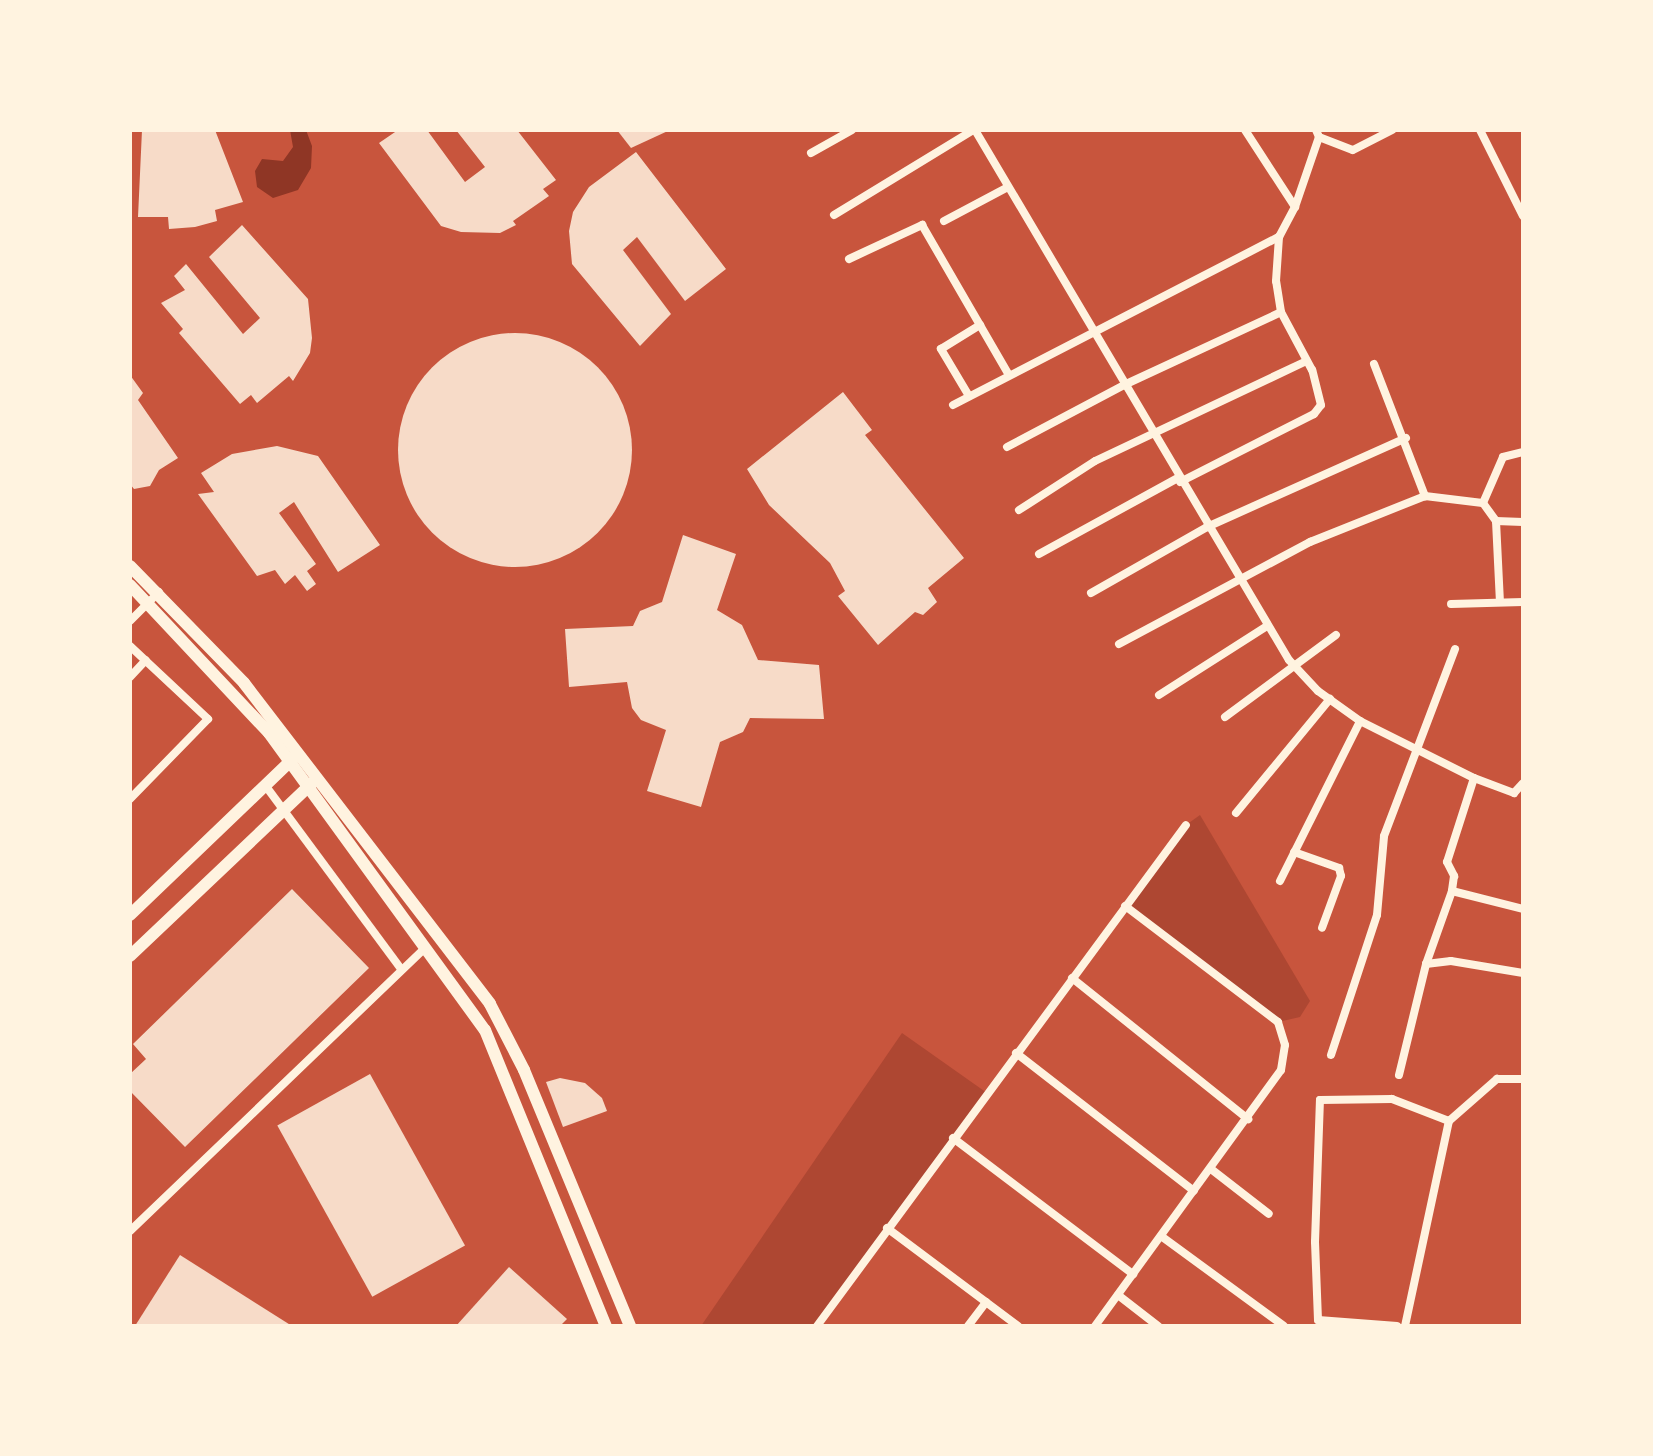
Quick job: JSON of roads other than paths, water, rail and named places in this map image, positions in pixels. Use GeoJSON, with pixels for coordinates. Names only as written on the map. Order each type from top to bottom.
{"type":"FeatureCollection","features":[{"type":"Feature","properties":{"kind":"main road"},"geometry":{"type":"LineString","coordinates":[[135,571],[159,592],[244,683],[313,783],[490,1004],[590,1226],[630,1326]]}},
{"type":"Feature","properties":{"kind":"main road"},"geometry":{"type":"LineString","coordinates":[[130,585],[231,688],[294,758]]}},
{"type":"Feature","properties":{"kind":"main road"},"geometry":{"type":"LineString","coordinates":[[130,915],[294,758]]}},
{"type":"Feature","properties":{"kind":"main road"},"geometry":{"type":"LineString","coordinates":[[130,956],[313,783]]}},
{"type":"Feature","properties":{"kind":"main road"},"geometry":{"type":"LineString","coordinates":[[313,783],[485,1030],[606,1326]]}},
{"type":"Feature","properties":{"kind":"main road"},"geometry":{"type":"LineString","coordinates":[[571,1235],[590,1226]]}},
{"type":"Feature","properties":{"kind":"street"},"geometry":{"type":"LineString","coordinates":[[811,153],[852,130]]}},
{"type":"Feature","properties":{"kind":"street"},"geometry":{"type":"LineString","coordinates":[[834,215],[974,130],[1238,580],[1292,663],[1330,699],[1360,721],[1474,778],[1514,793],[1523,783]]}},
{"type":"Feature","properties":{"kind":"street"},"geometry":{"type":"LineString","coordinates":[[1245,130],[1295,207]]}},
{"type":"Feature","properties":{"kind":"street"},"geometry":{"type":"LineString","coordinates":[[1039,554],[1179,480],[1314,414],[1322,396],[1281,312],[1276,281],[1279,237],[1295,207],[1317,134],[1353,150],[1392,130]]}},
{"type":"Feature","properties":{"kind":"street"},"geometry":{"type":"LineString","coordinates":[[1480,130],[1523,216]]}},
{"type":"Feature","properties":{"kind":"street"},"geometry":{"type":"LineString","coordinates":[[944,221],[1008,187]]}},
{"type":"Feature","properties":{"kind":"street"},"geometry":{"type":"LineString","coordinates":[[849,259],[922,225],[1009,375]]}},
{"type":"Feature","properties":{"kind":"street"},"geometry":{"type":"LineString","coordinates":[[953,405],[1092,330],[1279,237]]}},
{"type":"Feature","properties":{"kind":"street"},"geometry":{"type":"LineString","coordinates":[[1007,447],[1124,385],[1281,312]]}},
{"type":"Feature","properties":{"kind":"street"},"geometry":{"type":"LineString","coordinates":[[969,396],[941,349],[980,325]]}},
{"type":"Feature","properties":{"kind":"street"},"geometry":{"type":"LineString","coordinates":[[1019,510],[1095,461],[1307,361]]}},
{"type":"Feature","properties":{"kind":"street"},"geometry":{"type":"LineString","coordinates":[[1374,364],[1406,438],[1425,496]]}},
{"type":"Feature","properties":{"kind":"street"},"geometry":{"type":"LineString","coordinates":[[1091,593],[1207,527],[1406,438]]}},
{"type":"Feature","properties":{"kind":"street"},"geometry":{"type":"LineString","coordinates":[[1483,503],[1503,457],[1523,452]]}},
{"type":"Feature","properties":{"kind":"street"},"geometry":{"type":"LineString","coordinates":[[1119,644],[1310,542],[1425,496],[1483,503],[1496,521],[1500,602]]}},
{"type":"Feature","properties":{"kind":"street"},"geometry":{"type":"LineString","coordinates":[[1496,521],[1523,522]]}},
{"type":"Feature","properties":{"kind":"street"},"geometry":{"type":"LineString","coordinates":[[130,585],[135,571]]}},
{"type":"Feature","properties":{"kind":"street"},"geometry":{"type":"LineString","coordinates":[[130,621],[159,592]]}},
{"type":"Feature","properties":{"kind":"street"},"geometry":{"type":"LineString","coordinates":[[1451,604],[1523,602]]}},
{"type":"Feature","properties":{"kind":"street"},"geometry":{"type":"LineString","coordinates":[[1159,695],[1267,626]]}},
{"type":"Feature","properties":{"kind":"street"},"geometry":{"type":"LineString","coordinates":[[1225,717],[1292,663],[1336,635]]}},
{"type":"Feature","properties":{"kind":"street"},"geometry":{"type":"LineString","coordinates":[[130,646],[208,719],[130,799]]}},
{"type":"Feature","properties":{"kind":"street"},"geometry":{"type":"LineString","coordinates":[[1331,1055],[1377,915],[1384,836],[1455,649]]}},
{"type":"Feature","properties":{"kind":"street"},"geometry":{"type":"LineString","coordinates":[[130,677],[146,660]]}},
{"type":"Feature","properties":{"kind":"street"},"geometry":{"type":"LineString","coordinates":[[1236,813],[1330,699]]}},
{"type":"Feature","properties":{"kind":"street"},"geometry":{"type":"LineString","coordinates":[[1280,881],[1360,721]]}},
{"type":"Feature","properties":{"kind":"street"},"geometry":{"type":"LineString","coordinates":[[1399,1075],[1426,964],[1452,891],[1454,876],[1447,862],[1474,778]]}},
{"type":"Feature","properties":{"kind":"street"},"geometry":{"type":"LineString","coordinates":[[265,785],[401,969]]}},
{"type":"Feature","properties":{"kind":"street"},"geometry":{"type":"LineString","coordinates":[[817,1326],[1186,825]]}},
{"type":"Feature","properties":{"kind":"street"},"geometry":{"type":"LineString","coordinates":[[1294,852],[1339,868],[1341,876],[1322,928]]}},
{"type":"Feature","properties":{"kind":"street"},"geometry":{"type":"LineString","coordinates":[[1452,891],[1523,909]]}},
{"type":"Feature","properties":{"kind":"street"},"geometry":{"type":"LineString","coordinates":[[1095,1326],[1248,1119],[1281,1070],[1285,1045],[1278,1022],[1125,906]]}},
{"type":"Feature","properties":{"kind":"street"},"geometry":{"type":"LineString","coordinates":[[130,1231],[426,947]]}},
{"type":"Feature","properties":{"kind":"street"},"geometry":{"type":"LineString","coordinates":[[1426,964],[1451,961],[1523,973]]}},
{"type":"Feature","properties":{"kind":"street"},"geometry":{"type":"LineString","coordinates":[[1072,978],[1248,1119]]}},
{"type":"Feature","properties":{"kind":"street"},"geometry":{"type":"LineString","coordinates":[[1016,1053],[1194,1191]]}},
{"type":"Feature","properties":{"kind":"street"},"geometry":{"type":"LineString","coordinates":[[1405,1326],[1449,1121],[1497,1079],[1523,1079]]}},
{"type":"Feature","properties":{"kind":"street"},"geometry":{"type":"LineString","coordinates":[[1397,1326],[1318,1320],[1315,1242],[1320,1100],[1392,1099],[1449,1121]]}},
{"type":"Feature","properties":{"kind":"street"},"geometry":{"type":"LineString","coordinates":[[953,1138],[1133,1274]]}},
{"type":"Feature","properties":{"kind":"street"},"geometry":{"type":"LineString","coordinates":[[1211,1169],[1269,1214]]}},
{"type":"Feature","properties":{"kind":"street"},"geometry":{"type":"LineString","coordinates":[[887,1228],[1018,1326]]}},
{"type":"Feature","properties":{"kind":"street"},"geometry":{"type":"LineString","coordinates":[[1161,1236],[1284,1326]]}},
{"type":"Feature","properties":{"kind":"street"},"geometry":{"type":"LineString","coordinates":[[1118,1295],[1158,1326]]}},
{"type":"Feature","properties":{"kind":"street"},"geometry":{"type":"LineString","coordinates":[[968,1326],[986,1302]]}}]}
